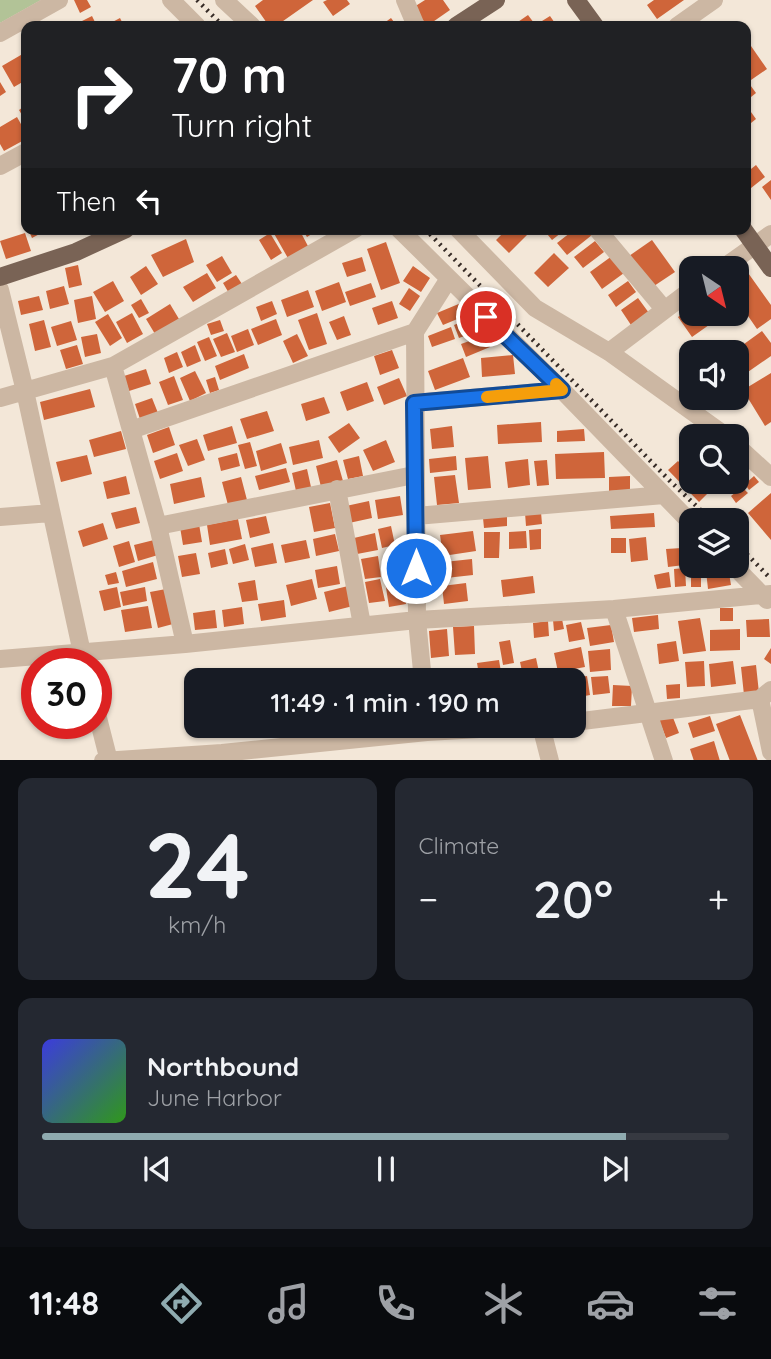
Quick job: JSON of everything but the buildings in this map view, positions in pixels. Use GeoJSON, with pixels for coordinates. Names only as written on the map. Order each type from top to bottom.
{"type":"FeatureCollection","features":[{"type":"Feature","properties":{"kind":"main road"},"geometry":{"type":"LineString","coordinates":[[464,21],[496,0]]}},
{"type":"Feature","properties":{"kind":"main road"},"geometry":{"type":"LineString","coordinates":[[576,0],[591,21]]}},
{"type":"Feature","properties":{"kind":"main road"},"geometry":{"type":"LineString","coordinates":[[0,277],[76,252],[113,235]]}},
{"type":"Feature","properties":{"kind":"main road"},"geometry":{"type":"LineString","coordinates":[[748,235],[771,268]]}},
{"type":"Feature","properties":{"kind":"street"},"geometry":{"type":"LineString","coordinates":[[21,21],[59,0]]}},
{"type":"Feature","properties":{"kind":"street"},"geometry":{"type":"LineString","coordinates":[[171,0],[192,21]]}},
{"type":"Feature","properties":{"kind":"street"},"geometry":{"type":"LineString","coordinates":[[224,0],[247,21]]}},
{"type":"Feature","properties":{"kind":"street"},"geometry":{"type":"LineString","coordinates":[[405,0],[414,21]]}},
{"type":"Feature","properties":{"kind":"street"},"geometry":{"type":"LineString","coordinates":[[684,21],[714,0]]}},
{"type":"Feature","properties":{"kind":"street"},"geometry":{"type":"LineString","coordinates":[[0,33],[21,21]]}},
{"type":"Feature","properties":{"kind":"street"},"geometry":{"type":"LineString","coordinates":[[0,166],[21,155]]}},
{"type":"Feature","properties":{"kind":"street"},"geometry":{"type":"LineString","coordinates":[[740,256],[771,234]]}},
{"type":"Feature","properties":{"kind":"street"},"geometry":{"type":"LineString","coordinates":[[0,398],[113,366],[344,235]]}},
{"type":"Feature","properties":{"kind":"street"},"geometry":{"type":"LineString","coordinates":[[405,235],[679,511]]}},
{"type":"Feature","properties":{"kind":"street"},"geometry":{"type":"LineString","coordinates":[[464,235],[535,308],[609,352],[709,424]]}},
{"type":"Feature","properties":{"kind":"street"},"geometry":{"type":"LineString","coordinates":[[602,235],[664,309]]}},
{"type":"Feature","properties":{"kind":"street"},"geometry":{"type":"LineString","coordinates":[[421,668],[417,620],[414,475],[415,332],[448,279]]}},
{"type":"Feature","properties":{"kind":"street"},"geometry":{"type":"LineString","coordinates":[[0,290],[25,391],[81,648]]}},
{"type":"Feature","properties":{"kind":"street"},"geometry":{"type":"LineString","coordinates":[[609,352],[679,298]]}},
{"type":"Feature","properties":{"kind":"street"},"geometry":{"type":"LineString","coordinates":[[131,430],[415,332]]}},
{"type":"Feature","properties":{"kind":"street"},"geometry":{"type":"LineString","coordinates":[[113,366],[158,526],[185,644]]}},
{"type":"Feature","properties":{"kind":"street"},"geometry":{"type":"LineString","coordinates":[[414,403],[562,390]]}},
{"type":"Feature","properties":{"kind":"street"},"geometry":{"type":"LineString","coordinates":[[749,457],[771,477]]}},
{"type":"Feature","properties":{"kind":"street"},"geometry":{"type":"LineString","coordinates":[[158,526],[414,475]]}},
{"type":"Feature","properties":{"kind":"street"},"geometry":{"type":"LineString","coordinates":[[337,489],[362,625]]}},
{"type":"Feature","properties":{"kind":"street"},"geometry":{"type":"LineString","coordinates":[[416,516],[664,495]]}},
{"type":"Feature","properties":{"kind":"street"},"geometry":{"type":"LineString","coordinates":[[0,517],[51,513]]}},
{"type":"Feature","properties":{"kind":"street"},"geometry":{"type":"LineString","coordinates":[[747,578],[768,598]]}},
{"type":"Feature","properties":{"kind":"street"},"geometry":{"type":"LineString","coordinates":[[112,654],[417,620],[768,598]]}},
{"type":"Feature","properties":{"kind":"street"},"geometry":{"type":"LineString","coordinates":[[614,609],[664,760]]}},
{"type":"Feature","properties":{"kind":"street"},"geometry":{"type":"LineString","coordinates":[[0,659],[21,659]]}},
{"type":"Feature","properties":{"kind":"street"},"geometry":{"type":"LineString","coordinates":[[586,721],[649,714],[766,695],[771,752]]}},
{"type":"Feature","properties":{"kind":"street"},"geometry":{"type":"LineString","coordinates":[[104,739],[109,760],[325,752],[387,738]]}},
{"type":"Feature","properties":{"kind":"street"},"geometry":{"type":"LineString","coordinates":[[544,738],[550,760]]}},
{"type":"Feature","properties":{"kind":"green space"},"geometry":{"type":"Polygon","coordinates":[[[0,0],[41,0],[0,23],[0,0]]]}},
{"type":"Feature","properties":{"kind":"railway"},"geometry":{"type":"LineString","coordinates":[[197,0],[218,21]]}},
{"type":"Feature","properties":{"kind":"railway"},"geometry":{"type":"LineString","coordinates":[[431,235],[698,508]]}},
{"type":"Feature","properties":{"kind":"railway"},"geometry":{"type":"LineString","coordinates":[[749,556],[771,579]]}},
{"type":"Feature","properties":{"kind":"slow traffic"},"geometry":{"type":"LineString","coordinates":[[487,397],[562,390],[556,384]]}},
{"type":"Feature","properties":{"kind":"route"},"geometry":{"type":"LineString","coordinates":[[416,568],[414,403],[562,390],[486,317]]}}]}
